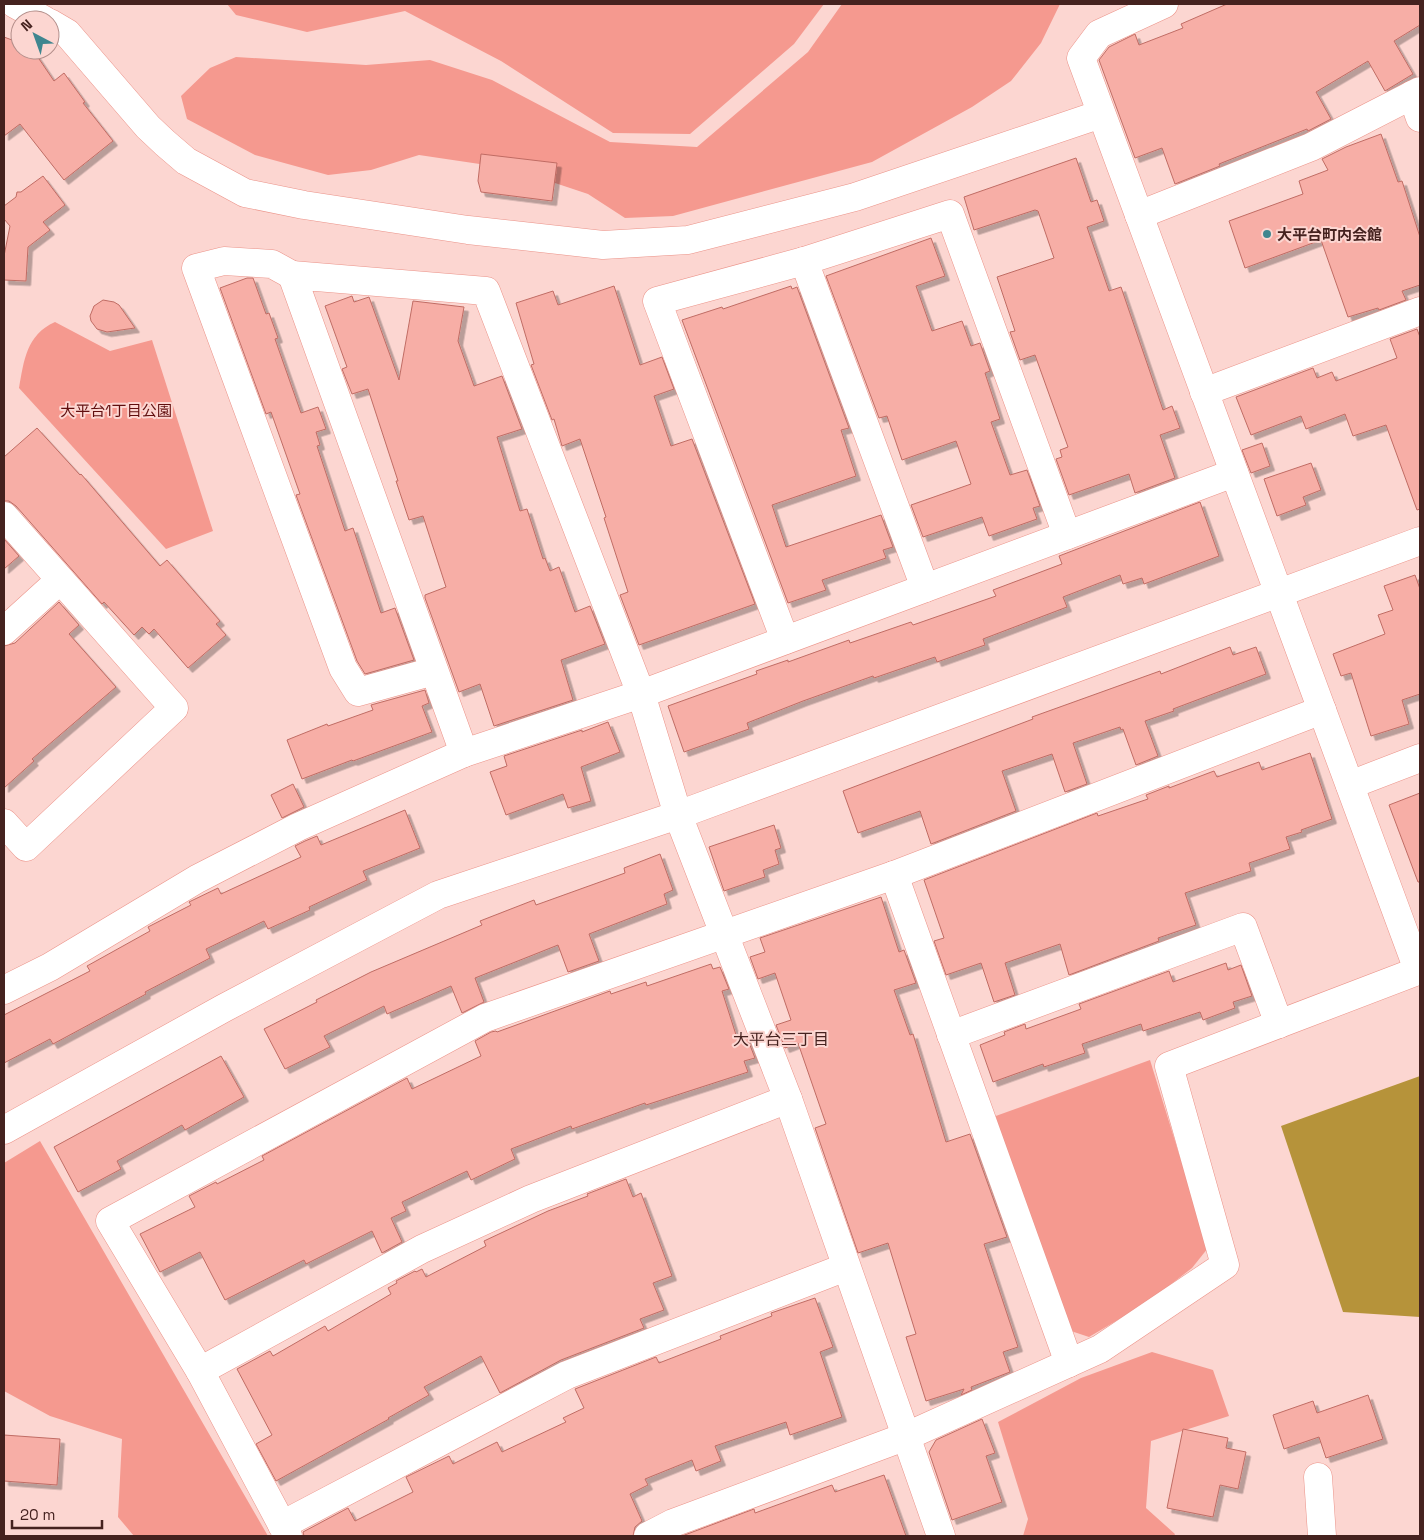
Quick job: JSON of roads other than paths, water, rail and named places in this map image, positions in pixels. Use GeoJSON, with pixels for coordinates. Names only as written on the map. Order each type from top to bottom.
{"type":"FeatureCollection","features":[{"type":"Feature","properties":{"kind":"street"},"geometry":{"type":"LineString","coordinates":[[648,1536],[674,1523],[907,1436],[1100,1349],[1225,1265],[1169,1066],[1419,970],[1081,58],[1099,34],[1164,4]]}},
{"type":"Feature","properties":{"kind":"street"},"geometry":{"type":"LineString","coordinates":[[60,28],[67,32],[148,127],[186,161],[245,193],[304,205],[458,228],[603,245],[688,240],[855,197],[1101,114]]}},
{"type":"Feature","properties":{"kind":"street"},"geometry":{"type":"LineString","coordinates":[[1138,215],[1311,147],[1417,101]]}},
{"type":"Feature","properties":{"kind":"street"},"geometry":{"type":"LineString","coordinates":[[785,640],[657,301],[804,261],[950,214],[1067,535]]}},
{"type":"Feature","properties":{"kind":"street"},"geometry":{"type":"LineString","coordinates":[[804,261],[925,588]]}},
{"type":"Feature","properties":{"kind":"street"},"geometry":{"type":"LineString","coordinates":[[434,670],[358,692],[343,668],[196,268],[224,262],[272,264],[292,275],[486,291],[640,694],[678,815],[788,1099],[941,1536]]}},
{"type":"Feature","properties":{"kind":"street"},"geometry":{"type":"LineString","coordinates":[[292,275],[464,753]]}},
{"type":"Feature","properties":{"kind":"street"},"geometry":{"type":"LineString","coordinates":[[1204,392],[1420,311]]}},
{"type":"Feature","properties":{"kind":"street"},"geometry":{"type":"LineString","coordinates":[[4,990],[50,967],[222,866],[298,827],[464,753],[640,694],[1234,473]]}},
{"type":"Feature","properties":{"kind":"street"},"geometry":{"type":"LineString","coordinates":[[4,516],[174,708],[26,847],[4,823]]}},
{"type":"Feature","properties":{"kind":"street"},"geometry":{"type":"LineString","coordinates":[[4,1130],[224,1008],[438,895],[678,815],[1420,541]]}},
{"type":"Feature","properties":{"kind":"street"},"geometry":{"type":"LineString","coordinates":[[4,631],[60,580]]}},
{"type":"Feature","properties":{"kind":"street"},"geometry":{"type":"LineString","coordinates":[[846,1267],[567,1375],[285,1530],[200,1371],[110,1221],[485,1018],[894,875],[1322,710]]}},
{"type":"Feature","properties":{"kind":"street"},"geometry":{"type":"LineString","coordinates":[[1350,785],[1420,758]]}},
{"type":"Feature","properties":{"kind":"street"},"geometry":{"type":"LineString","coordinates":[[894,875],[1069,1363]]}},
{"type":"Feature","properties":{"kind":"street"},"geometry":{"type":"LineString","coordinates":[[951,1034],[1243,927],[1279,1024]]}},
{"type":"Feature","properties":{"kind":"street"},"geometry":{"type":"LineString","coordinates":[[200,1371],[422,1249],[531,1199],[788,1099]]}},
{"type":"Feature","properties":{"kind":"street"},"geometry":{"type":"LineString","coordinates":[[1318,1476],[1322,1536]]}},
{"type":"Feature","properties":{"kind":"place","name":"大平台町内会館"},"geometry":{"type":"Point","coordinates":[1267,234]}},
{"type":"Feature","properties":{"kind":"district","name":"大平台三丁目"},"geometry":{"type":"Point","coordinates":[781,1039]}},
{"type":"Feature","properties":{"kind":"park label","name":"大平台1丁目公園"},"geometry":{"type":"Point","coordinates":[116,410]}}]}
